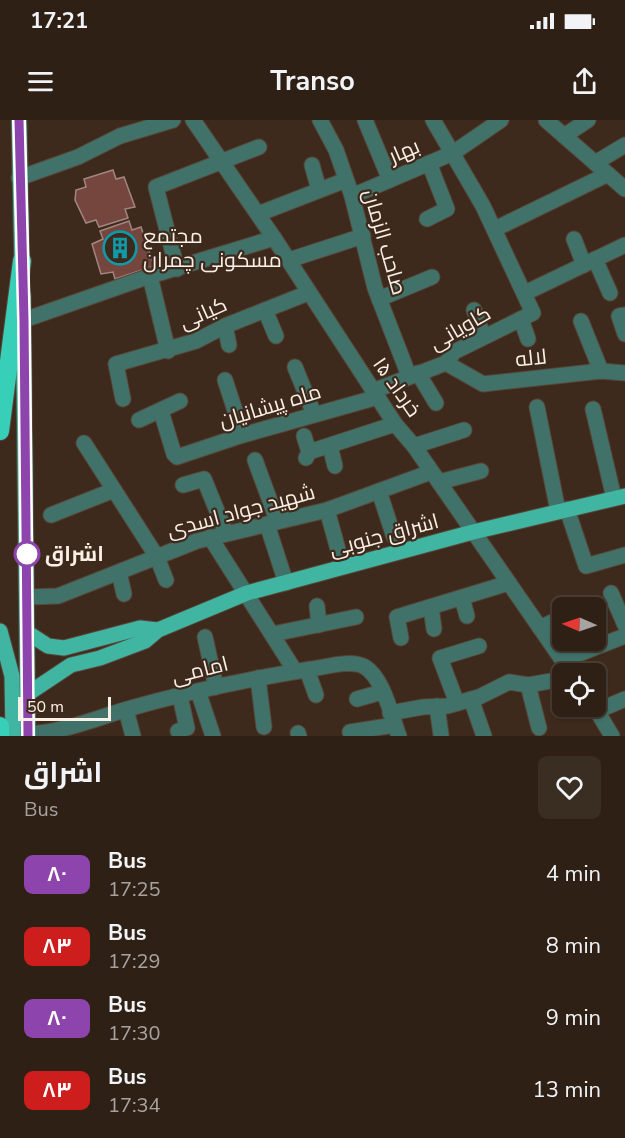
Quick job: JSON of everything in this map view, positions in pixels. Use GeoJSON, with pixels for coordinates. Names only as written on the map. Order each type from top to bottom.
{"type":"FeatureCollection","features":[{"type":"Feature","properties":{"kind":"highway"},"geometry":{"type":"LineString","coordinates":[[0,431],[22,261]]}},
{"type":"Feature","properties":{"kind":"highway"},"geometry":{"type":"LineString","coordinates":[[0,726],[0,736]]}},
{"type":"Feature","properties":{"kind":"main road"},"geometry":{"type":"LineString","coordinates":[[19,120],[29,693],[23,736]]}},
{"type":"Feature","properties":{"kind":"main road","name":"اشراق جنوبی"},"geometry":{"type":"LineString","coordinates":[[29,693],[71,665],[99,658],[145,640],[158,630],[247,593],[473,532],[620,497]]}},
{"type":"Feature","properties":{"kind":"main road","name":"اشراق جنوبی"},"geometry":{"type":"LineString","coordinates":[[28,633],[48,646],[64,648],[140,628],[158,630]]}},
{"type":"Feature","properties":{"kind":"main road"},"geometry":{"type":"LineString","coordinates":[[0,631],[12,676],[23,736]]}},
{"type":"Feature","properties":{"kind":"street"},"geometry":{"type":"LineString","coordinates":[[19,178],[78,157],[120,136],[173,120]]}},
{"type":"Feature","properties":{"kind":"street","name":"۱۵ خرداد"},"geometry":{"type":"LineString","coordinates":[[193,120],[289,260],[308,293],[375,394],[414,446],[565,663]]}},
{"type":"Feature","properties":{"kind":"street","name":"صاحب الزمان"},"geometry":{"type":"LineString","coordinates":[[320,120],[336,150],[352,196],[379,299],[414,375],[436,403]]}},
{"type":"Feature","properties":{"kind":"street"},"geometry":{"type":"LineString","coordinates":[[365,120],[390,180]]}},
{"type":"Feature","properties":{"kind":"street"},"geometry":{"type":"LineString","coordinates":[[433,120],[495,229],[525,293],[528,339]]}},
{"type":"Feature","properties":{"kind":"street","name":"بهار"},"geometry":{"type":"LineString","coordinates":[[352,196],[453,153],[501,120]]}},
{"type":"Feature","properties":{"kind":"street"},"geometry":{"type":"LineString","coordinates":[[546,120],[568,143],[625,189]]}},
{"type":"Feature","properties":{"kind":"street"},"geometry":{"type":"LineString","coordinates":[[568,143],[588,120]]}},
{"type":"Feature","properties":{"kind":"street"},"geometry":{"type":"LineString","coordinates":[[595,163],[625,145]]}},
{"type":"Feature","properties":{"kind":"street"},"geometry":{"type":"LineString","coordinates":[[177,269],[156,187],[259,147]]}},
{"type":"Feature","properties":{"kind":"street"},"geometry":{"type":"LineString","coordinates":[[428,219],[447,209],[429,163]]}},
{"type":"Feature","properties":{"kind":"street"},"geometry":{"type":"LineString","coordinates":[[312,165],[319,190]]}},
{"type":"Feature","properties":{"kind":"street"},"geometry":{"type":"LineString","coordinates":[[495,229],[608,174]]}},
{"type":"Feature","properties":{"kind":"street"},"geometry":{"type":"LineString","coordinates":[[258,214],[346,180]]}},
{"type":"Feature","properties":{"kind":"street"},"geometry":{"type":"LineString","coordinates":[[289,260],[363,236]]}},
{"type":"Feature","properties":{"kind":"street"},"geometry":{"type":"LineString","coordinates":[[24,320],[150,276],[274,238]]}},
{"type":"Feature","properties":{"kind":"street"},"geometry":{"type":"LineString","coordinates":[[574,238],[610,293]]}},
{"type":"Feature","properties":{"kind":"street"},"geometry":{"type":"LineString","coordinates":[[525,293],[625,245]]}},
{"type":"Feature","properties":{"kind":"street"},"geometry":{"type":"LineString","coordinates":[[150,276],[172,355]]}},
{"type":"Feature","properties":{"kind":"street"},"geometry":{"type":"LineString","coordinates":[[379,299],[432,277]]}},
{"type":"Feature","properties":{"kind":"street","name":"کیانی"},"geometry":{"type":"LineString","coordinates":[[123,399],[114,366],[172,355],[225,326],[308,293]]}},
{"type":"Feature","properties":{"kind":"street"},"geometry":{"type":"LineString","coordinates":[[265,310],[276,336]]}},
{"type":"Feature","properties":{"kind":"street"},"geometry":{"type":"LineString","coordinates":[[474,310],[483,335]]}},
{"type":"Feature","properties":{"kind":"street"},"geometry":{"type":"LineString","coordinates":[[625,315],[619,316],[625,333]]}},
{"type":"Feature","properties":{"kind":"street","name":"کاویانی"},"geometry":{"type":"LineString","coordinates":[[375,394],[414,375],[446,363],[454,352],[483,335],[527,316]]}},
{"type":"Feature","properties":{"kind":"street"},"geometry":{"type":"LineString","coordinates":[[581,321],[601,371]]}},
{"type":"Feature","properties":{"kind":"street"},"geometry":{"type":"LineString","coordinates":[[225,326],[229,345]]}},
{"type":"Feature","properties":{"kind":"street","name":"لاله"},"geometry":{"type":"LineString","coordinates":[[446,363],[483,384],[601,371],[625,373]]}},
{"type":"Feature","properties":{"kind":"street"},"geometry":{"type":"LineString","coordinates":[[295,367],[314,414]]}},
{"type":"Feature","properties":{"kind":"street"},"geometry":{"type":"LineString","coordinates":[[225,380],[243,435]]}},
{"type":"Feature","properties":{"kind":"street","name":"ماه پیشانیان"},"geometry":{"type":"LineString","coordinates":[[161,411],[175,456],[375,394]]}},
{"type":"Feature","properties":{"kind":"street"},"geometry":{"type":"LineString","coordinates":[[139,420],[161,411],[162,407],[180,401]]}},
{"type":"Feature","properties":{"kind":"street"},"geometry":{"type":"LineString","coordinates":[[537,407],[563,510],[586,566],[625,555]]}},
{"type":"Feature","properties":{"kind":"street"},"geometry":{"type":"LineString","coordinates":[[593,409],[620,497]]}},
{"type":"Feature","properties":{"kind":"street"},"geometry":{"type":"LineString","coordinates":[[304,435],[307,455],[396,424]]}},
{"type":"Feature","properties":{"kind":"street"},"geometry":{"type":"LineString","coordinates":[[414,446],[464,430]]}},
{"type":"Feature","properties":{"kind":"street"},"geometry":{"type":"LineString","coordinates":[[84,443],[157,557],[166,580]]}},
{"type":"Feature","properties":{"kind":"street"},"geometry":{"type":"LineString","coordinates":[[330,446],[335,466]]}},
{"type":"Feature","properties":{"kind":"street"},"geometry":{"type":"LineString","coordinates":[[255,460],[286,583]]}},
{"type":"Feature","properties":{"kind":"street","name":"شهید جواد اسدی"},"geometry":{"type":"LineString","coordinates":[[28,597],[58,596],[210,537],[327,510],[379,491],[435,477],[481,471]]}},
{"type":"Feature","properties":{"kind":"street"},"geometry":{"type":"LineString","coordinates":[[183,485],[204,479],[226,533]]}},
{"type":"Feature","properties":{"kind":"street"},"geometry":{"type":"LineString","coordinates":[[51,515],[114,490]]}},
{"type":"Feature","properties":{"kind":"street"},"geometry":{"type":"LineString","coordinates":[[379,491],[394,537]]}},
{"type":"Feature","properties":{"kind":"street"},"geometry":{"type":"LineString","coordinates":[[327,510],[339,553]]}},
{"type":"Feature","properties":{"kind":"street"},"geometry":{"type":"LineString","coordinates":[[210,537],[315,694]]}},
{"type":"Feature","properties":{"kind":"street"},"geometry":{"type":"LineString","coordinates":[[119,572],[124,594]]}},
{"type":"Feature","properties":{"kind":"street"},"geometry":{"type":"LineString","coordinates":[[401,638],[397,617],[509,583]]}},
{"type":"Feature","properties":{"kind":"street"},"geometry":{"type":"LineString","coordinates":[[610,593],[625,625]]}},
{"type":"Feature","properties":{"kind":"street"},"geometry":{"type":"LineString","coordinates":[[462,598],[467,616]]}},
{"type":"Feature","properties":{"kind":"street"},"geometry":{"type":"LineString","coordinates":[[317,606],[319,625]]}},
{"type":"Feature","properties":{"kind":"street"},"geometry":{"type":"LineString","coordinates":[[431,607],[434,629]]}},
{"type":"Feature","properties":{"kind":"street"},"geometry":{"type":"LineString","coordinates":[[273,634],[356,616]]}},
{"type":"Feature","properties":{"kind":"street"},"geometry":{"type":"LineString","coordinates":[[540,628],[552,622]]}},
{"type":"Feature","properties":{"kind":"street"},"geometry":{"type":"LineString","coordinates":[[205,637],[216,687]]}},
{"type":"Feature","properties":{"kind":"street"},"geometry":{"type":"LineString","coordinates":[[563,660],[620,644]]}},
{"type":"Feature","properties":{"kind":"street"},"geometry":{"type":"LineString","coordinates":[[478,646],[440,658],[484,736]]}},
{"type":"Feature","properties":{"kind":"street","name":"امامی"},"geometry":{"type":"LineString","coordinates":[[54,734],[126,710],[180,696],[301,670],[359,664],[368,668],[382,692]]}},
{"type":"Feature","properties":{"kind":"street"},"geometry":{"type":"LineString","coordinates":[[258,678],[264,727]]}},
{"type":"Feature","properties":{"kind":"street"},"geometry":{"type":"LineString","coordinates":[[351,732],[395,725],[437,706],[464,701],[509,682],[528,685],[552,681]]}},
{"type":"Feature","properties":{"kind":"street"},"geometry":{"type":"LineString","coordinates":[[528,685],[539,728]]}},
{"type":"Feature","properties":{"kind":"street"},"geometry":{"type":"LineString","coordinates":[[198,692],[213,736]]}},
{"type":"Feature","properties":{"kind":"street"},"geometry":{"type":"LineString","coordinates":[[357,699],[382,692],[395,725]]}},
{"type":"Feature","properties":{"kind":"street"},"geometry":{"type":"LineString","coordinates":[[178,731],[187,728],[180,696]]}},
{"type":"Feature","properties":{"kind":"street"},"geometry":{"type":"LineString","coordinates":[[606,705],[625,699]]}},
{"type":"Feature","properties":{"kind":"street"},"geometry":{"type":"LineString","coordinates":[[437,706],[441,735]]}},
{"type":"Feature","properties":{"kind":"street"},"geometry":{"type":"LineString","coordinates":[[126,710],[133,736]]}},
{"type":"Feature","properties":{"kind":"street"},"geometry":{"type":"LineString","coordinates":[[600,717],[612,736]]}},
{"type":"Feature","properties":{"kind":"street"},"geometry":{"type":"LineString","coordinates":[[23,736],[54,734]]}},
{"type":"Feature","properties":{"kind":"building","name":"مجتمع مسکونی چمران"},"geometry":{"type":"Polygon","coordinates":[[[113,170],[116,179],[124,177],[135,207],[125,209],[128,218],[99,227],[96,220],[86,223],[75,200],[76,190],[86,187],[84,179],[113,170]]]}},
{"type":"Feature","properties":{"kind":"building","name":"مجتمع مسکونی چمران"},"geometry":{"type":"Polygon","coordinates":[[[129,221],[132,230],[141,227],[154,266],[115,279],[113,272],[101,274],[92,244],[103,239],[100,231],[129,221]]]}},
{"type":"Feature","properties":{"kind":"bus line","name":"۸۰"},"geometry":{"type":"LineString","coordinates":[[19,120],[24,320],[28,736]]}},
{"type":"Feature","properties":{"kind":"place","name":"مجتمع مسکونی چمران"},"geometry":{"type":"Point","coordinates":[120,248]}},
{"type":"Feature","properties":{"kind":"place","name":"اشراق"},"geometry":{"type":"Point","coordinates":[27,554]}}]}
